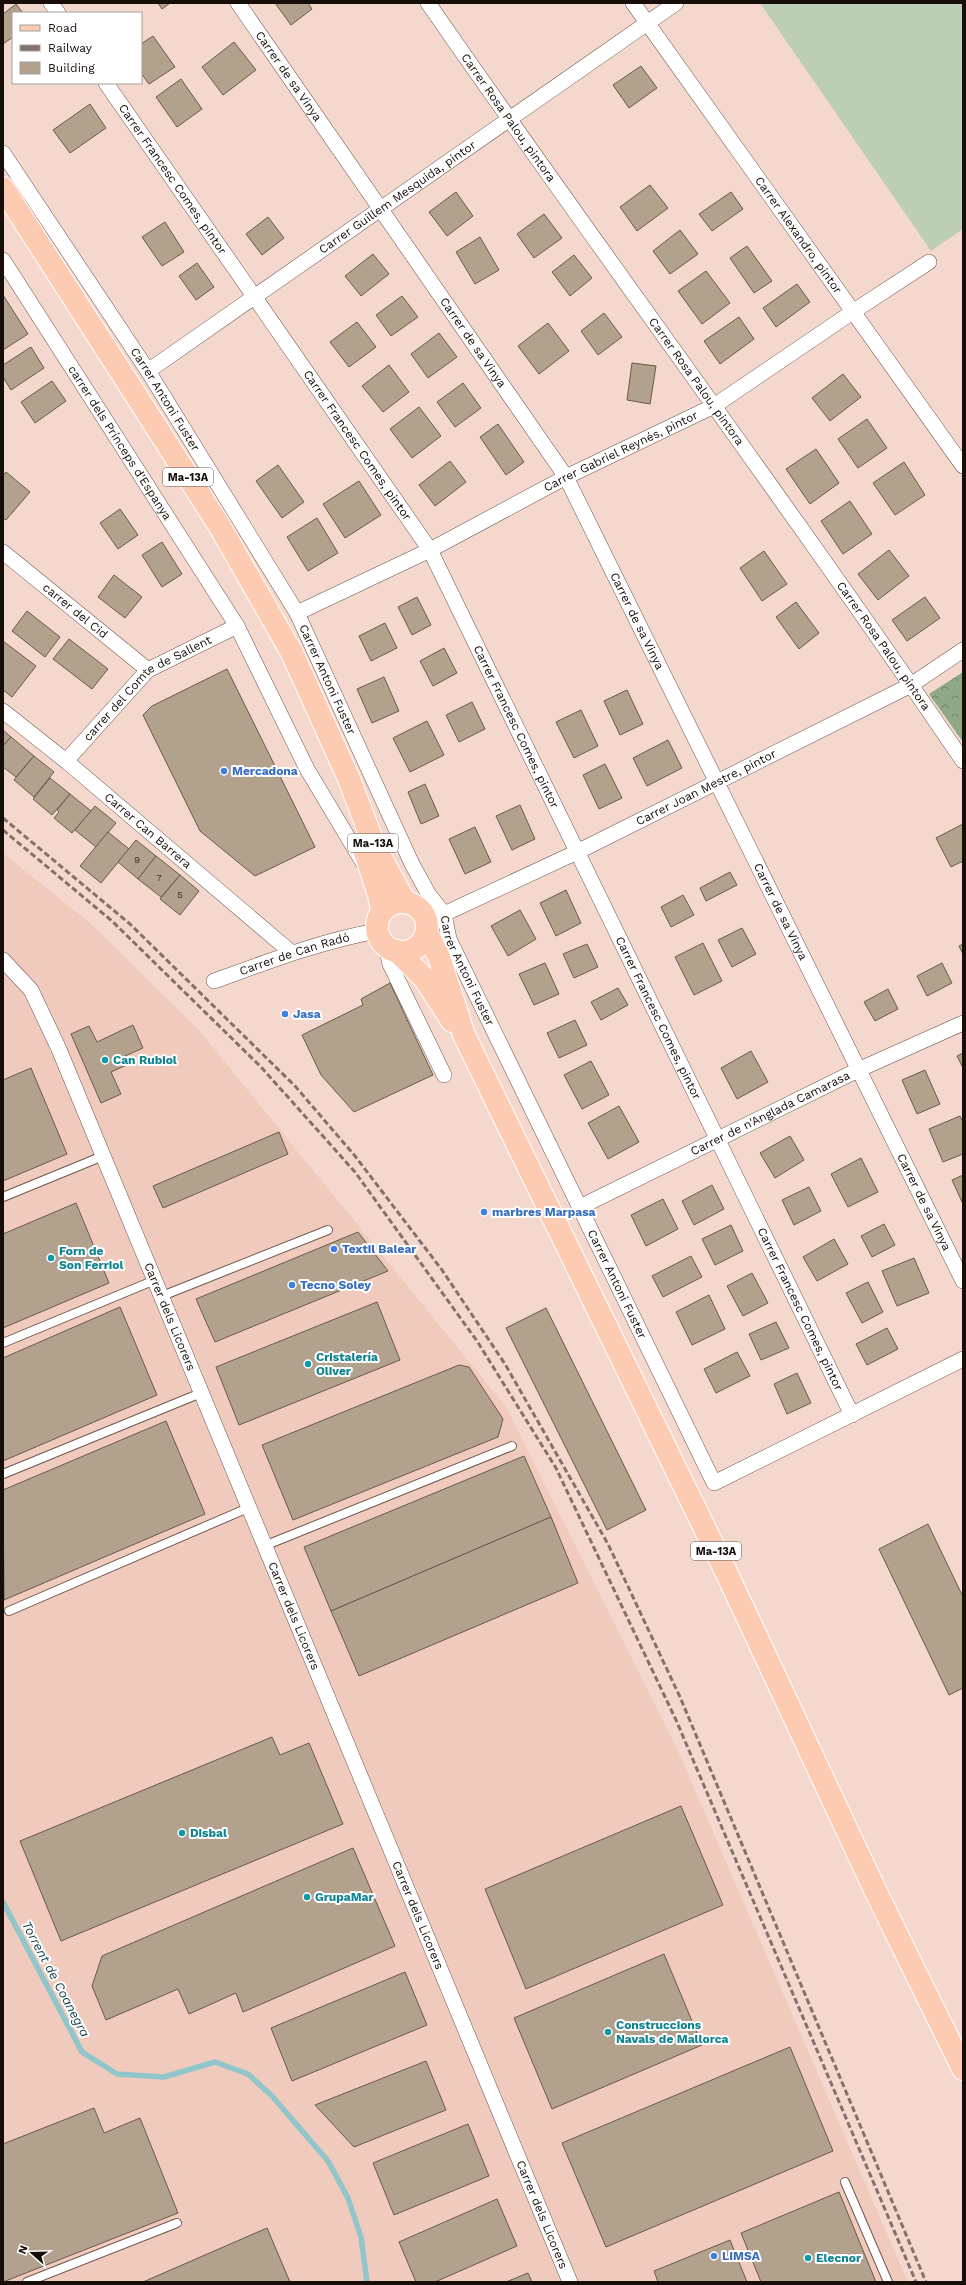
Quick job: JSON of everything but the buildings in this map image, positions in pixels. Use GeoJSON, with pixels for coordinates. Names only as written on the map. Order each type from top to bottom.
{"type":"FeatureCollection","features":[{"type":"Feature","properties":{"kind":"main road","name":"Ma-13A"},"geometry":{"type":"LineString","coordinates":[[3,188],[219,525],[292,653],[349,779],[374,846],[406,902],[416,906],[427,917],[427,933],[439,957],[464,1035],[728,1576],[876,1892],[963,2069]]}},
{"type":"Feature","properties":{"kind":"main road","name":"Ma-13A"},"geometry":{"type":"LineString","coordinates":[[349,779],[364,850],[380,902]]}},
{"type":"Feature","properties":{"kind":"main road"},"geometry":{"type":"LineString","coordinates":[[406,902],[380,902],[387,943],[408,951],[417,948],[427,933]]}},
{"type":"Feature","properties":{"kind":"main road","name":"Ma-13A"},"geometry":{"type":"LineString","coordinates":[[387,943],[425,979],[451,1021],[464,1035]]}},
{"type":"Feature","properties":{"kind":"street"},"geometry":{"type":"LineString","coordinates":[[51,3],[57,12]]}},
{"type":"Feature","properties":{"kind":"street","name":"Carrer de sa Vinya"},"geometry":{"type":"LineString","coordinates":[[238,3],[379,209],[566,477],[719,783],[858,1070],[963,1281]]}},
{"type":"Feature","properties":{"kind":"street","name":"Carrer Rosa Palou, pintora"},"geometry":{"type":"LineString","coordinates":[[428,3],[508,119],[714,406],[963,761]]}},
{"type":"Feature","properties":{"kind":"street","name":"Carrer Alexandro, pintor"},"geometry":{"type":"LineString","coordinates":[[633,3],[854,311],[963,466]]}},
{"type":"Feature","properties":{"kind":"street"},"geometry":{"type":"LineString","coordinates":[[646,22],[676,3]]}},
{"type":"Feature","properties":{"kind":"street","name":"Carrer Guillem Mesquida, pintor"},"geometry":{"type":"LineString","coordinates":[[148,371],[646,22]]}},
{"type":"Feature","properties":{"kind":"street","name":"Carrer Francesc Comes, pintor"},"geometry":{"type":"LineString","coordinates":[[107,84],[430,550],[852,1415]]}},
{"type":"Feature","properties":{"kind":"street","name":"Carrer Antoni Fuster"},"geometry":{"type":"LineString","coordinates":[[3,153],[148,371],[296,613],[412,864],[429,895],[444,914],[449,939],[714,1483],[963,1359]]}},
{"type":"Feature","properties":{"kind":"street","name":"Carrer Gabriel Reynés, pintor"},"geometry":{"type":"LineString","coordinates":[[296,613],[430,550],[566,477],[714,406],[929,262]]}},
{"type":"Feature","properties":{"kind":"street","name":"carrer dels Prínceps d'Espanya"},"geometry":{"type":"LineString","coordinates":[[4,263],[237,626],[307,769],[357,853],[380,902]]}},
{"type":"Feature","properties":{"kind":"street","name":"carrer del Cid"},"geometry":{"type":"LineString","coordinates":[[3,552],[148,670]]}},
{"type":"Feature","properties":{"kind":"street","name":"carrer del Comte de Sallent"},"geometry":{"type":"LineString","coordinates":[[66,761],[148,670],[237,626]]}},
{"type":"Feature","properties":{"kind":"street","name":"Carrer Joan Mestre, pintor"},"geometry":{"type":"LineString","coordinates":[[444,914],[577,852],[719,783],[911,685],[963,650]]}},
{"type":"Feature","properties":{"kind":"street","name":"Carrer Can Barrera"},"geometry":{"type":"LineString","coordinates":[[3,711],[66,761],[292,953]]}},
{"type":"Feature","properties":{"kind":"street","name":"Carrer de Can Radó"},"geometry":{"type":"LineString","coordinates":[[214,981],[292,953],[350,936],[387,943]]}},
{"type":"Feature","properties":{"kind":"street"},"geometry":{"type":"LineString","coordinates":[[387,943],[390,964],[444,1075]]}},
{"type":"Feature","properties":{"kind":"street","name":"Carrer dels Licorers"},"geometry":{"type":"LineString","coordinates":[[3,960],[31,990],[58,1047],[570,2282]]}},
{"type":"Feature","properties":{"kind":"street","name":"Carrer de n'Anglada Camarasa"},"geometry":{"type":"LineString","coordinates":[[580,1207],[717,1141],[858,1070],[963,1023]]}},
{"type":"Feature","properties":{"kind":"lane"},"geometry":{"type":"LineString","coordinates":[[3,1197],[103,1156]]}},
{"type":"Feature","properties":{"kind":"lane"},"geometry":{"type":"LineString","coordinates":[[162,1296],[328,1230]]}},
{"type":"Feature","properties":{"kind":"lane"},"geometry":{"type":"LineString","coordinates":[[3,1343],[155,1280]]}},
{"type":"Feature","properties":{"kind":"lane"},"geometry":{"type":"LineString","coordinates":[[3,1474],[201,1393]]}},
{"type":"Feature","properties":{"kind":"lane"},"geometry":{"type":"LineString","coordinates":[[264,1546],[512,1446]]}},
{"type":"Feature","properties":{"kind":"lane"},"geometry":{"type":"LineString","coordinates":[[8,1611],[248,1508]]}},
{"type":"Feature","properties":{"kind":"lane"},"geometry":{"type":"LineString","coordinates":[[845,2182],[888,2282]]}},
{"type":"Feature","properties":{"kind":"lane"},"geometry":{"type":"LineString","coordinates":[[27,2282],[177,2223]]}},
{"type":"Feature","properties":{"kind":"shaded area"},"geometry":{"type":"Polygon","coordinates":[[[3,853],[89,922],[198,1029],[506,1407],[678,1751],[908,2282],[3,2282],[3,853]]]}},
{"type":"Feature","properties":{"kind":"green space"},"geometry":{"type":"Polygon","coordinates":[[[760,3],[963,3],[963,229],[931,251],[760,3]]]}},
{"type":"Feature","properties":{"kind":"green space"},"geometry":{"type":"Polygon","coordinates":[[[963,672],[963,742],[929,694],[963,672]]]}},
{"type":"Feature","properties":{"kind":"waterway","name":"Torrent de Coanegra"},"geometry":{"type":"LineString","coordinates":[[3,1902],[82,2052],[117,2074],[164,2077],[215,2062],[248,2074],[272,2096],[328,2161],[348,2198],[361,2237],[367,2282]]}},
{"type":"Feature","properties":{"kind":"railway"},"geometry":{"type":"LineString","coordinates":[[3,818],[130,924],[295,1086],[355,1156],[442,1270],[505,1364],[608,1544],[680,1697],[926,2282]]}},
{"type":"Feature","properties":{"kind":"railway"},"geometry":{"type":"LineString","coordinates":[[3,830],[112,921],[261,1067],[355,1172],[477,1341],[556,1468],[676,1720],[916,2282]]}},
{"type":"Feature","properties":{"kind":"place","name":"Mercadona"},"geometry":{"type":"Point","coordinates":[224,771]}},
{"type":"Feature","properties":{"kind":"place","name":"Jasa"},"geometry":{"type":"Point","coordinates":[285,1014]}},
{"type":"Feature","properties":{"kind":"place","name":"Can Rubiol"},"geometry":{"type":"Point","coordinates":[105,1060]}},
{"type":"Feature","properties":{"kind":"place","name":"marbres Marpasa"},"geometry":{"type":"Point","coordinates":[484,1212]}},
{"type":"Feature","properties":{"kind":"place","name":"Textil Balear"},"geometry":{"type":"Point","coordinates":[334,1249]}},
{"type":"Feature","properties":{"kind":"place","name":"Forn de Son Ferriol"},"geometry":{"type":"Point","coordinates":[51,1258]}},
{"type":"Feature","properties":{"kind":"place","name":"Tecno Soley"},"geometry":{"type":"Point","coordinates":[292,1285]}},
{"type":"Feature","properties":{"kind":"place","name":"Cristalería Oliver"},"geometry":{"type":"Point","coordinates":[308,1364]}},
{"type":"Feature","properties":{"kind":"place","name":"Disbal"},"geometry":{"type":"Point","coordinates":[182,1833]}},
{"type":"Feature","properties":{"kind":"place","name":"GrupaMar"},"geometry":{"type":"Point","coordinates":[307,1897]}},
{"type":"Feature","properties":{"kind":"place","name":"Construccions Navals de Mallorca"},"geometry":{"type":"Point","coordinates":[608,2032]}},
{"type":"Feature","properties":{"kind":"place","name":"LIMSA"},"geometry":{"type":"Point","coordinates":[714,2256]}},
{"type":"Feature","properties":{"kind":"place","name":"Elecnor"},"geometry":{"type":"Point","coordinates":[808,2258]}}]}
